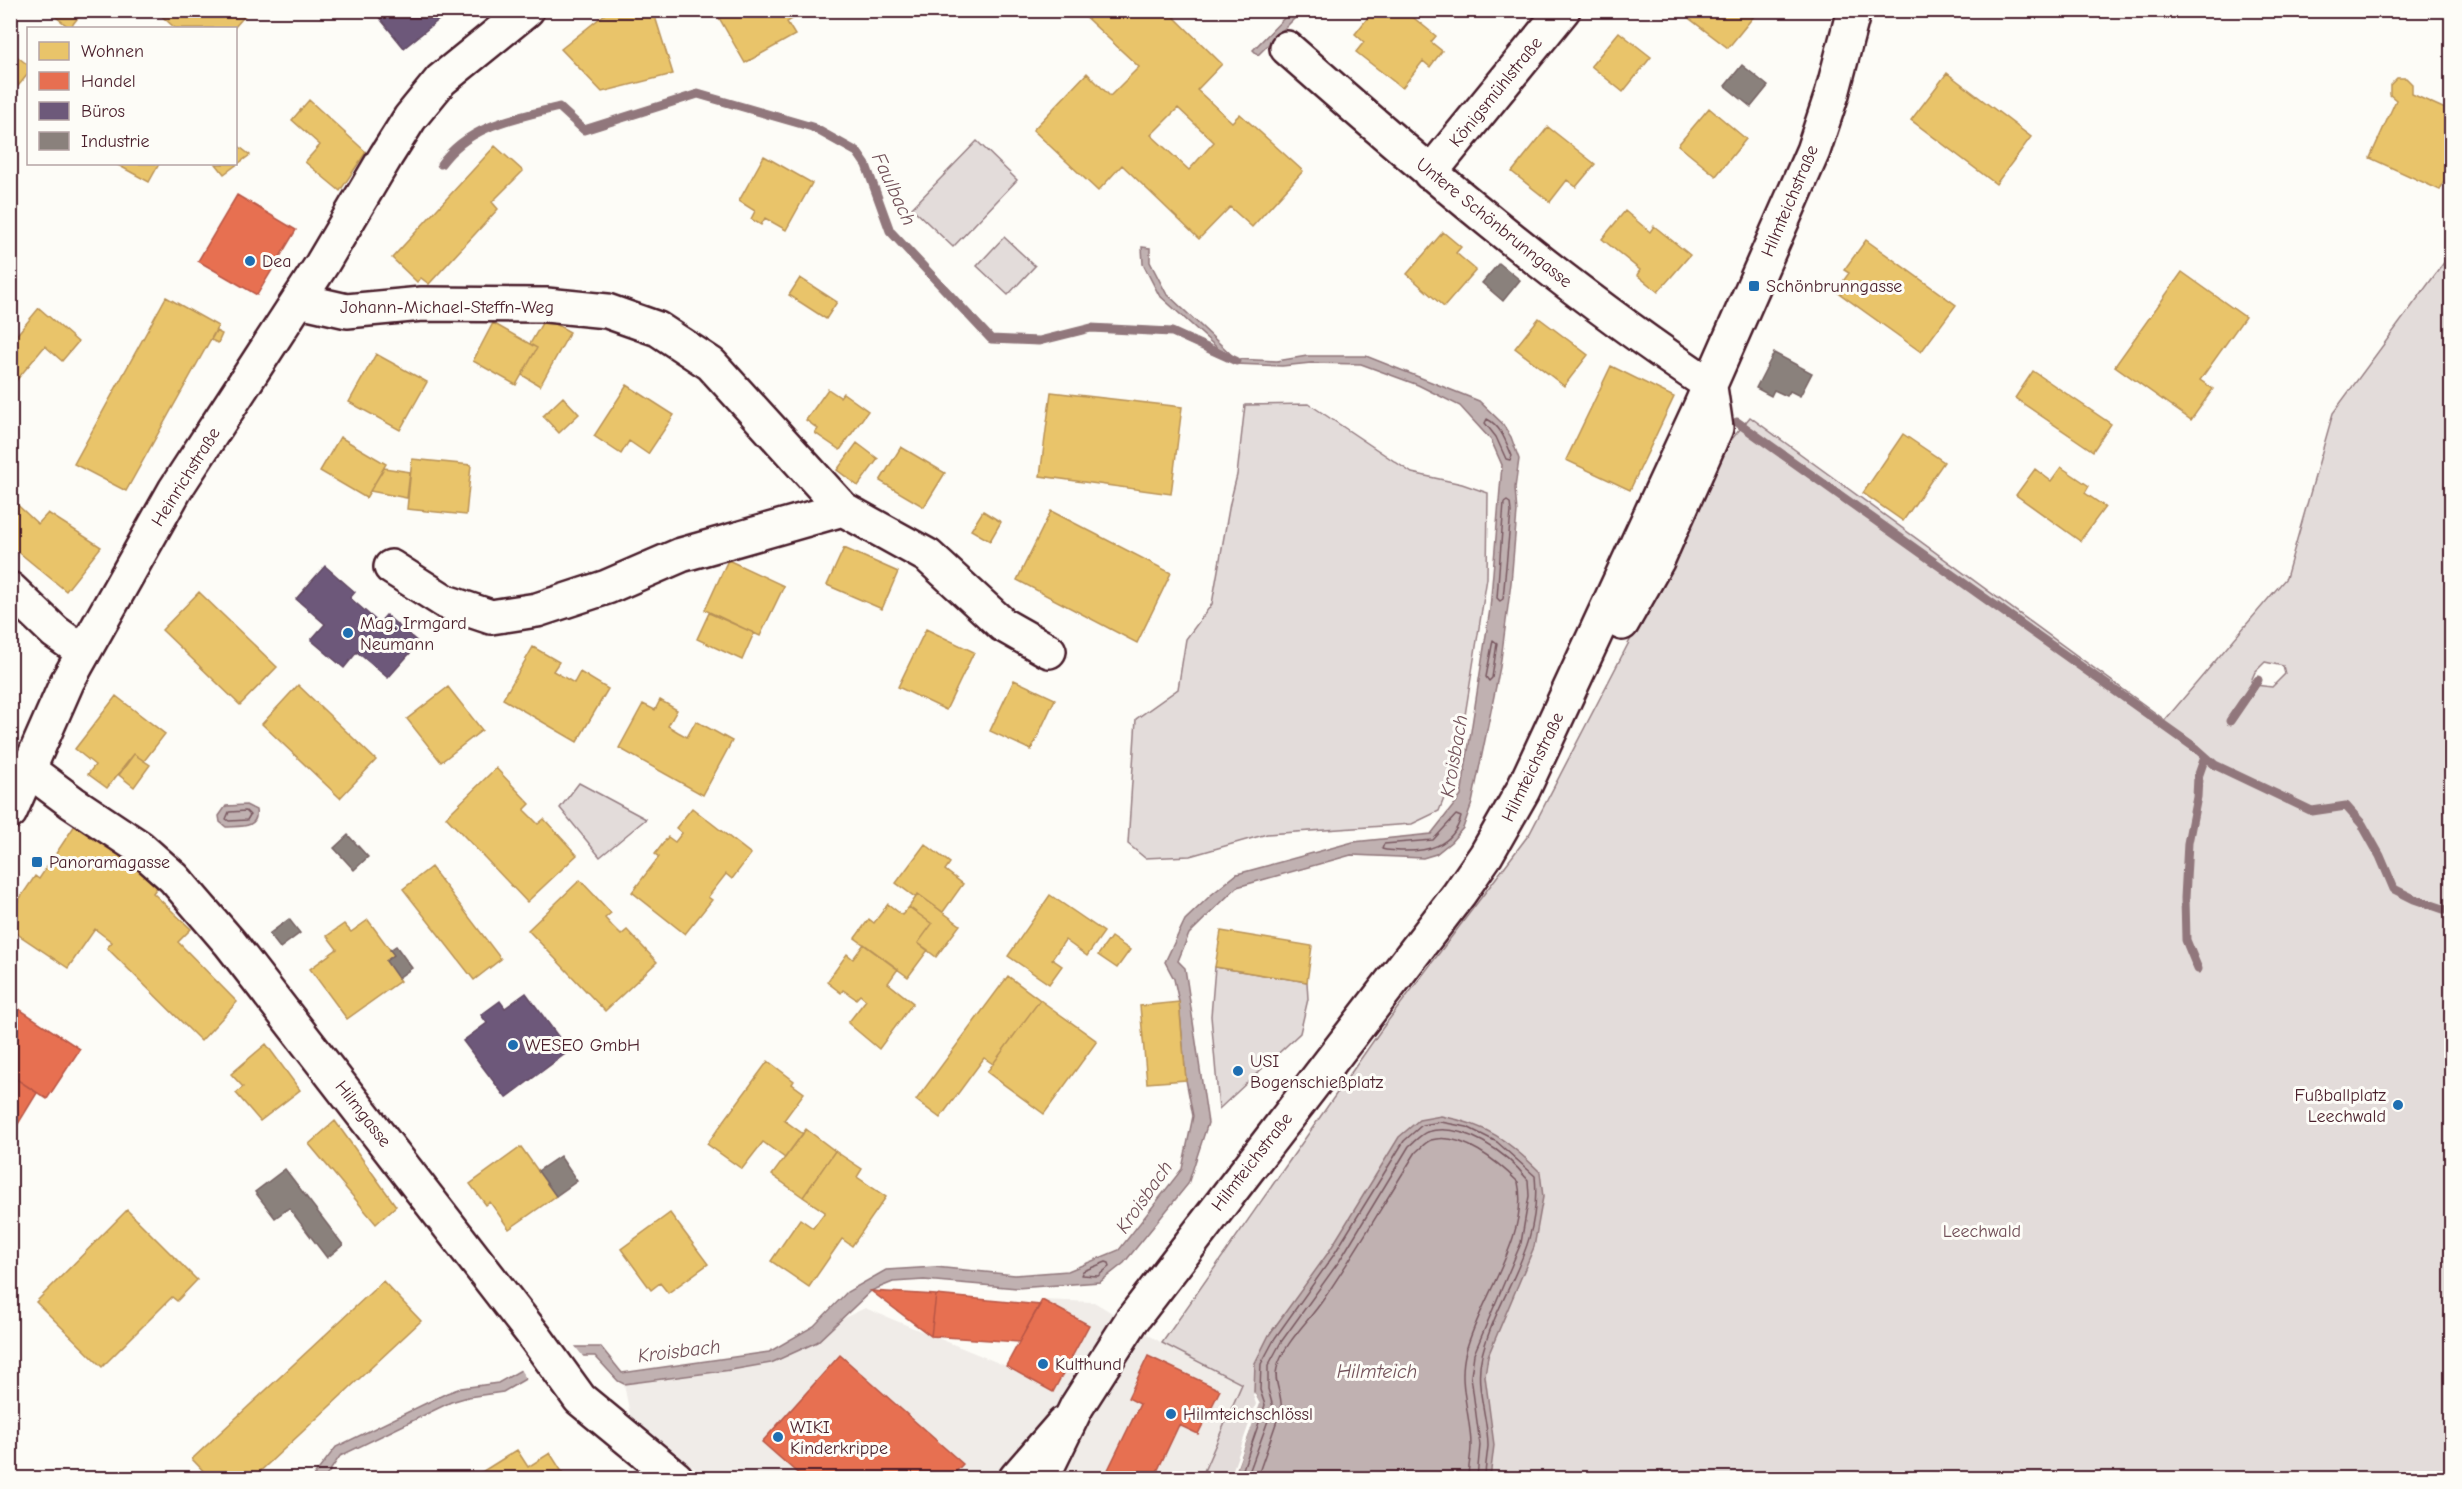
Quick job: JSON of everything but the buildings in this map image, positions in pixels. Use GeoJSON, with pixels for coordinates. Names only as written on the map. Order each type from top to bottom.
{"type":"FeatureCollection","features":[{"type":"Feature","properties":{"kind":"street","name":"Heinrichstraße"},"geometry":{"type":"LineString","coordinates":[[10,812],[83,652],[176,490],[299,300],[410,118],[441,80],[527,10]]}},
{"type":"Feature","properties":{"kind":"street","name":"Königsmühlstraße"},"geometry":{"type":"LineString","coordinates":[[1430,173],[1563,10]]}},
{"type":"Feature","properties":{"kind":"street","name":"Hilmteichstraße"},"geometry":{"type":"LineString","coordinates":[[1042,1479],[1077,1406],[1111,1350],[1147,1299],[1410,958],[1486,855],[1523,790],[1581,667],[1620,626],[1657,561],[1716,428],[1710,385],[1813,151],[1832,94],[1854,10]]}},
{"type":"Feature","properties":{"kind":"street","name":"Untere Schönbrunngasse"},"geometry":{"type":"LineString","coordinates":[[1287,48],[1430,173],[1616,320],[1710,385]]}},
{"type":"Feature","properties":{"kind":"street","name":"Johann-Michael-Steffn-Weg"},"geometry":{"type":"LineString","coordinates":[[299,300],[347,311],[422,304],[546,305],[607,311],[658,329],[711,364],[843,509],[928,556],[1003,625],[1049,651]]}},
{"type":"Feature","properties":{"kind":"street"},"geometry":{"type":"LineString","coordinates":[[391,567],[446,602],[491,617],[537,610],[607,587],[681,555],[843,509]]}},
{"type":"Feature","properties":{"kind":"street"},"geometry":{"type":"LineString","coordinates":[[10,589],[55,632],[83,652]]}},
{"type":"Feature","properties":{"kind":"street","name":"Hilmgasse"},"geometry":{"type":"LineString","coordinates":[[29,770],[139,847],[174,878],[230,943],[535,1337],[580,1399],[676,1479]]}},
{"type":"Feature","properties":{"kind":"street"},"geometry":{"type":"LineString","coordinates":[[1016,1479],[1077,1406]]}},
{"type":"Feature","properties":{"kind":"shaded area"},"geometry":{"type":"Polygon","coordinates":[[[1042,1300],[1094,1302],[1162,1343],[1242,1384],[1201,1478],[706,1478],[630,1415],[624,1384],[731,1370],[817,1342],[840,1320],[865,1308],[1006,1366],[1042,1300]]]}},
{"type":"Feature","properties":{"kind":"green space"},"geometry":{"type":"Polygon","coordinates":[[[977,141],[1017,180],[953,247],[912,208],[977,141]]]}},
{"type":"Feature","properties":{"kind":"green space"},"geometry":{"type":"Polygon","coordinates":[[[1004,237],[1035,266],[1008,295],[977,266],[1004,237]]]}},
{"type":"Feature","properties":{"kind":"green space","name":"Leechwald"},"geometry":{"type":"Polygon","coordinates":[[[2451,253],[2451,1478],[1201,1478],[1242,1384],[1162,1343],[1381,1030],[1530,833],[1696,513],[1727,445],[1750,417],[2165,720],[2286,578],[2333,413],[2451,253]],[[2265,662],[2255,672],[2251,681],[2255,685],[2272,687],[2285,674],[2283,666],[2265,662]]]}},
{"type":"Feature","properties":{"kind":"green space"},"geometry":{"type":"Polygon","coordinates":[[[1309,404],[1412,473],[1462,484],[1488,493],[1487,578],[1457,765],[1439,811],[1412,824],[1267,834],[1190,856],[1145,858],[1128,844],[1136,719],[1178,689],[1186,639],[1212,604],[1237,475],[1245,405],[1309,404]]]}},
{"type":"Feature","properties":{"kind":"green space"},"geometry":{"type":"Polygon","coordinates":[[[579,783],[646,819],[600,857],[560,808],[579,783]]]}},
{"type":"Feature","properties":{"kind":"green space","name":"USI Bogenschießplatz"},"geometry":{"type":"Polygon","coordinates":[[[1215,967],[1307,982],[1308,999],[1300,1033],[1219,1109],[1211,1016],[1215,967]]]}},
{"type":"Feature","properties":{"kind":"water"},"geometry":{"type":"Polygon","coordinates":[[[1291,11],[1302,11],[1258,55],[1253,50],[1291,11]]]}},
{"type":"Feature","properties":{"kind":"water","name":"Kroisbach"},"geometry":{"type":"Polygon","coordinates":[[[1142,247],[1150,248],[1150,262],[1166,293],[1236,359],[1277,361],[1307,356],[1366,356],[1479,401],[1502,423],[1511,437],[1519,459],[1515,488],[1517,512],[1511,583],[1500,667],[1472,803],[1463,828],[1436,854],[1423,858],[1351,855],[1237,887],[1189,934],[1178,961],[1185,968],[1208,1123],[1188,1184],[1124,1263],[1100,1282],[1017,1288],[924,1280],[893,1282],[871,1291],[817,1342],[771,1363],[731,1370],[624,1384],[618,1381],[595,1356],[582,1356],[527,1378],[503,1392],[451,1402],[340,1456],[325,1478],[312,1478],[336,1447],[447,1393],[461,1388],[498,1383],[521,1370],[575,1347],[601,1347],[622,1373],[769,1352],[814,1326],[847,1292],[886,1270],[935,1267],[1015,1275],[1068,1271],[1119,1250],[1182,1169],[1193,1116],[1186,1080],[1179,1002],[1174,979],[1165,962],[1185,920],[1237,874],[1353,842],[1431,834],[1461,796],[1490,609],[1502,465],[1491,440],[1460,406],[1418,385],[1361,364],[1311,363],[1282,366],[1235,364],[1159,295],[1143,264],[1142,247]]]}},
{"type":"Feature","properties":{"kind":"water"},"geometry":{"type":"Polygon","coordinates":[[[246,805],[256,810],[255,821],[252,823],[226,827],[220,822],[219,816],[226,806],[246,805]]]}},
{"type":"Feature","properties":{"kind":"water","name":"Hilmteich"},"geometry":{"type":"Polygon","coordinates":[[[1441,1116],[1472,1124],[1496,1135],[1540,1172],[1543,1197],[1534,1247],[1488,1356],[1485,1376],[1494,1445],[1490,1478],[1233,1478],[1259,1404],[1254,1392],[1255,1363],[1269,1335],[1328,1253],[1399,1137],[1419,1120],[1441,1116]]]}},
{"type":"Feature","properties":{"kind":"pier"},"geometry":{"type":"Polygon","coordinates":[[[574,1345],[585,1359],[528,1381],[519,1368],[574,1345]]]}},
{"type":"Feature","properties":{"kind":"pier"},"geometry":{"type":"Polygon","coordinates":[[[1254,1392],[1260,1404],[1233,1478],[1230,1478],[1256,1404],[1254,1392]]]}},
{"type":"Feature","properties":{"kind":"waterway","name":"Faulbach"},"geometry":{"type":"LineString","coordinates":[[441,164],[465,140],[494,125],[526,115],[559,107],[584,130],[698,94],[812,127],[857,152],[866,165],[890,231],[991,339],[1039,341],[1091,328],[1172,332],[1236,361]]}},
{"type":"Feature","properties":{"kind":"waterway"},"geometry":{"type":"LineString","coordinates":[[1737,422],[2197,749],[2215,765],[2312,811],[2346,806],[2362,824],[2380,856],[2394,889],[2414,899],[2452,912]]}},
{"type":"Feature","properties":{"kind":"waterway"},"geometry":{"type":"LineString","coordinates":[[2230,721],[2258,680]]}},
{"type":"Feature","properties":{"kind":"waterway"},"geometry":{"type":"LineString","coordinates":[[2198,969],[2186,940],[2185,898],[2188,843],[2197,797],[2198,777],[2205,757]]}},
{"type":"Feature","properties":{"kind":"place","name":"Dea"},"geometry":{"type":"Point","coordinates":[250,261]}},
{"type":"Feature","properties":{"kind":"place","name":"Schönbrunngasse"},"geometry":{"type":"Point","coordinates":[1754,286]}},
{"type":"Feature","properties":{"kind":"place","name":"Mag. Irmgard Neumann"},"geometry":{"type":"Point","coordinates":[348,633]}},
{"type":"Feature","properties":{"kind":"place","name":"Panoramagasse"},"geometry":{"type":"Point","coordinates":[37,862]}},
{"type":"Feature","properties":{"kind":"place","name":"WESEO GmbH"},"geometry":{"type":"Point","coordinates":[513,1045]}},
{"type":"Feature","properties":{"kind":"place","name":"USI Bogenschießplatz"},"geometry":{"type":"Point","coordinates":[1238,1071]}},
{"type":"Feature","properties":{"kind":"place","name":"Fußballplatz Leechwald"},"geometry":{"type":"Point","coordinates":[2398,1105]}},
{"type":"Feature","properties":{"kind":"place","name":"Kulthund"},"geometry":{"type":"Point","coordinates":[1043,1364]}},
{"type":"Feature","properties":{"kind":"place","name":"Hilmteichschlössl"},"geometry":{"type":"Point","coordinates":[1171,1414]}},
{"type":"Feature","properties":{"kind":"place","name":"WIKI Kinderkrippe"},"geometry":{"type":"Point","coordinates":[778,1437]}}]}
